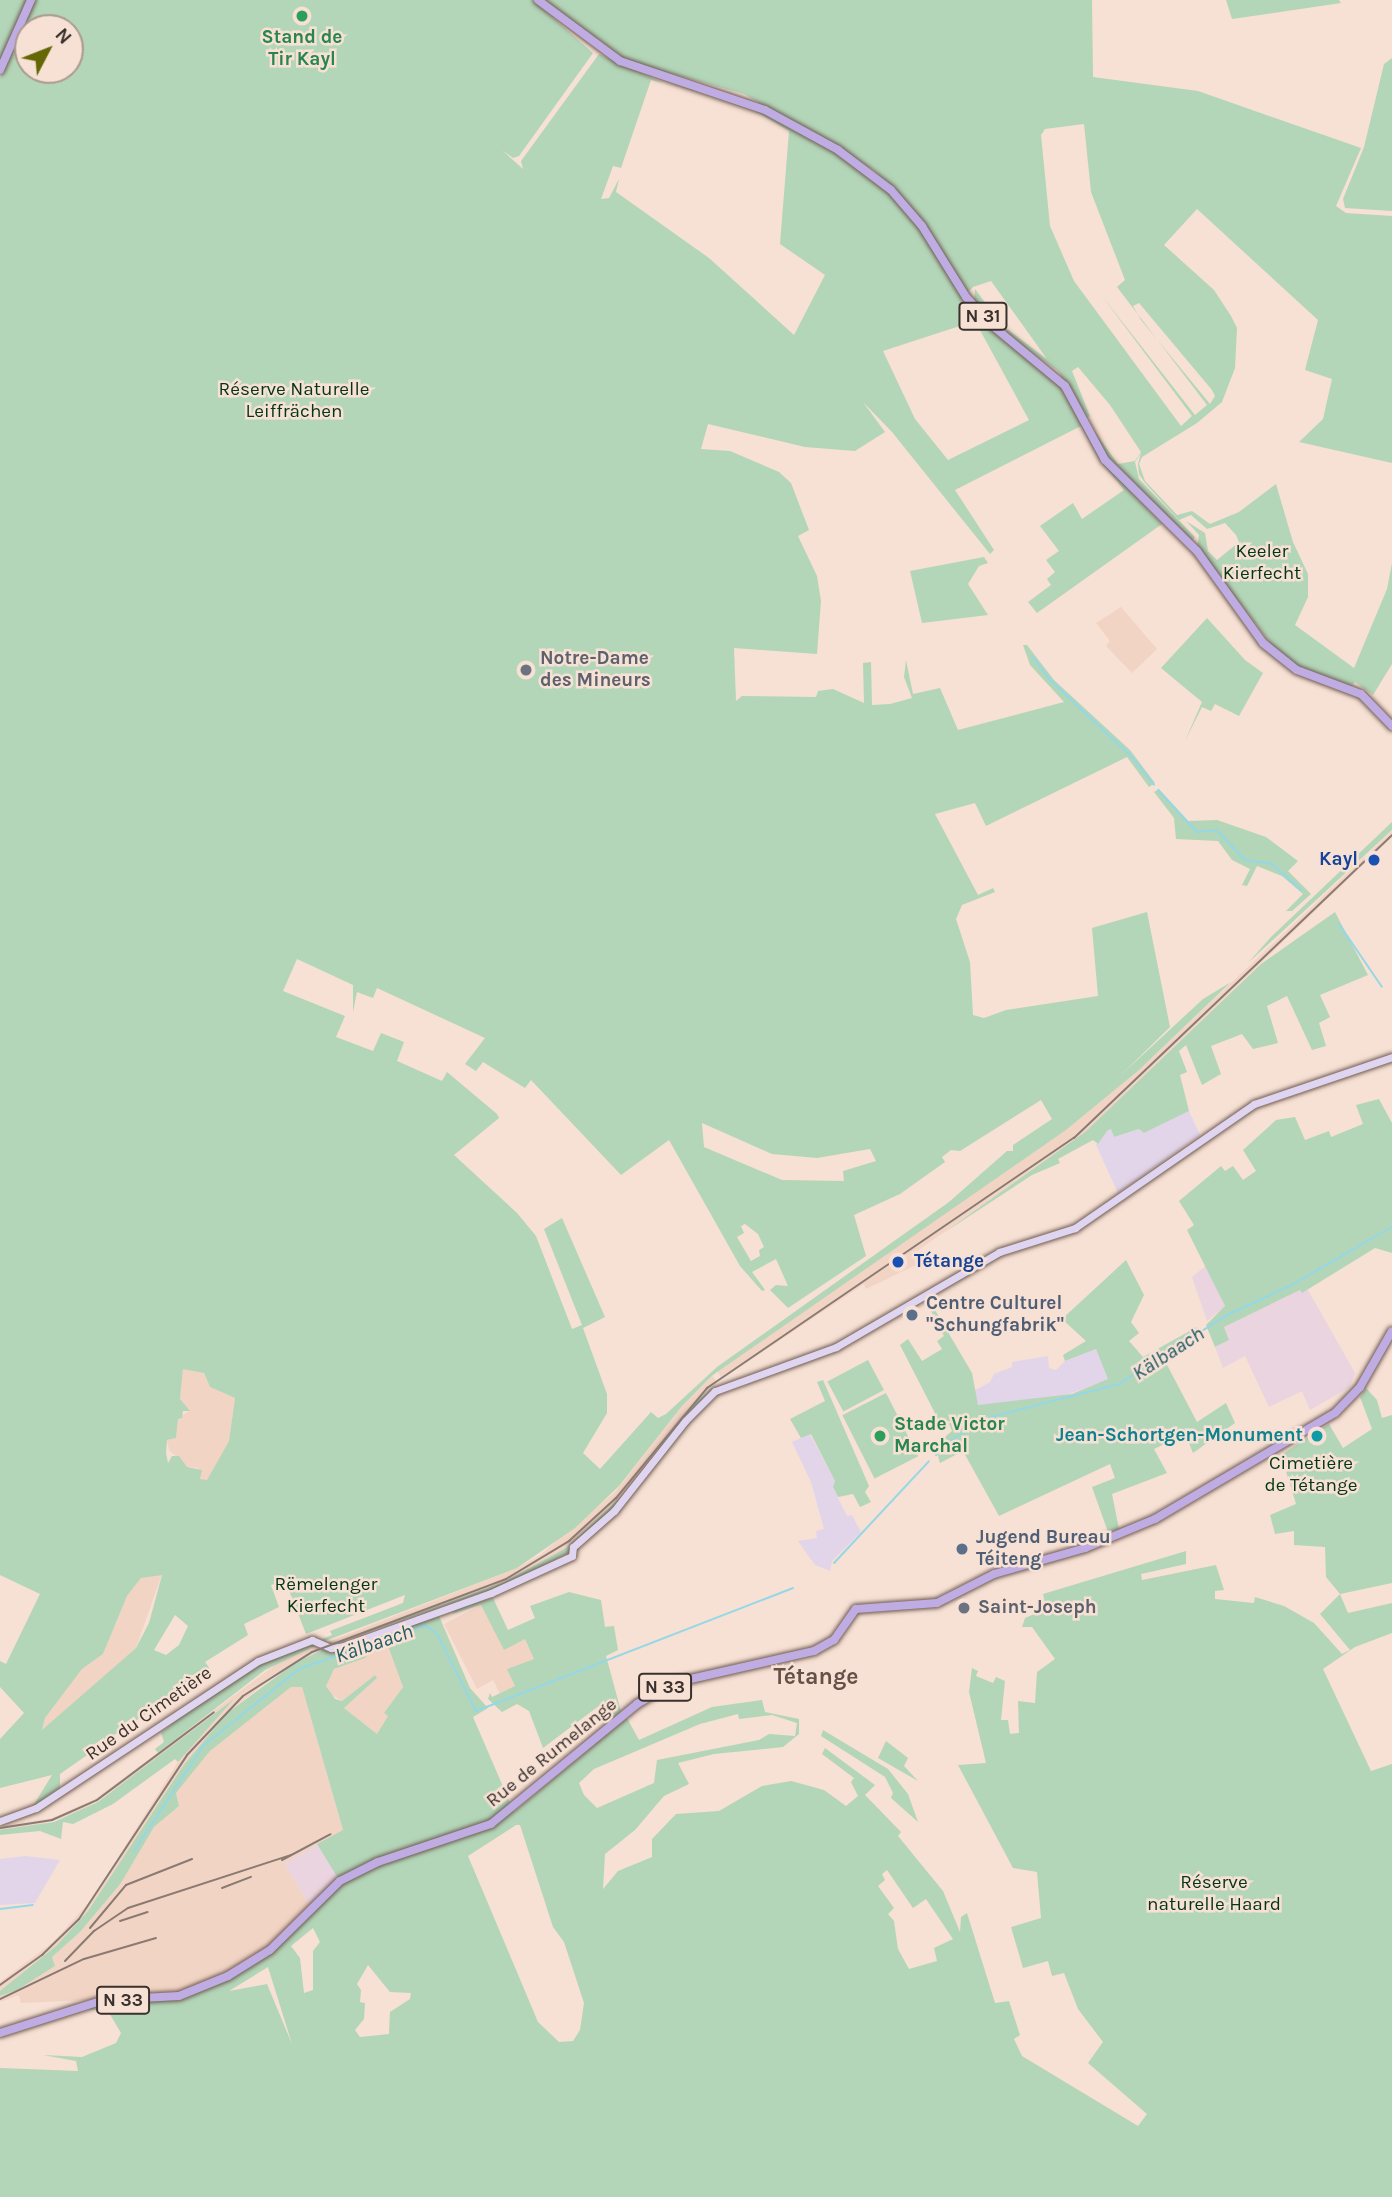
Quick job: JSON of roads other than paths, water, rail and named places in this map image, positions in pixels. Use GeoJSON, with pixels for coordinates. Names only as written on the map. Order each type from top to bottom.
{"type":"FeatureCollection","features":[{"type":"Feature","properties":{"kind":"main road"},"geometry":{"type":"LineString","coordinates":[[0,71],[31,0]]}},
{"type":"Feature","properties":{"kind":"main road","name":"N 31"},"geometry":{"type":"LineString","coordinates":[[538,0],[620,61],[765,110],[838,150],[891,190],[918,220],[966,297],[1065,386],[1105,460],[1198,551],[1264,643],[1297,670],[1361,694],[1392,726]]}},
{"type":"Feature","properties":{"kind":"main road","name":"Rue du Cimetière"},"geometry":{"type":"LineString","coordinates":[[0,1821],[36,1808],[239,1671],[319,1640],[331,1648],[343,1646],[491,1593],[572,1556],[573,1547],[622,1502],[685,1420],[724,1388],[833,1348],[984,1260],[1075,1227],[1254,1104],[1392,1057]]}},
{"type":"Feature","properties":{"kind":"main road","name":"Rue de Rumelange"},"geometry":{"type":"LineString","coordinates":[[0,2033],[93,2003],[166,1998],[205,1987],[270,1950],[311,1907],[351,1873],[464,1836],[502,1816],[657,1690],[691,1677],[814,1651],[834,1640],[849,1616],[874,1605],[937,1603],[994,1574],[1123,1534],[1256,1462],[1345,1404],[1360,1387],[1392,1331]]}},
{"type":"Feature","properties":{"kind":"waterway"},"geometry":{"type":"LineString","coordinates":[[1032,656],[1050,680],[1133,758],[1154,785]]}},
{"type":"Feature","properties":{"kind":"waterway"},"geometry":{"type":"LineString","coordinates":[[1158,790],[1197,832],[1216,830],[1245,860],[1272,864],[1301,890]]}},
{"type":"Feature","properties":{"kind":"waterway"},"geometry":{"type":"LineString","coordinates":[[1339,924],[1382,987]]}},
{"type":"Feature","properties":{"kind":"waterway","name":"Kälbaach"},"geometry":{"type":"LineString","coordinates":[[936,1455],[954,1438],[991,1417],[1119,1384],[1227,1315],[1288,1287],[1392,1227]]}},
{"type":"Feature","properties":{"kind":"waterway","name":"Kälbaach"},"geometry":{"type":"LineString","coordinates":[[834,1563],[929,1461]]}},
{"type":"Feature","properties":{"kind":"waterway","name":"Kälbaach"},"geometry":{"type":"LineString","coordinates":[[134,1851],[203,1746],[299,1669],[425,1625],[437,1634],[476,1711],[793,1588]]}},
{"type":"Feature","properties":{"kind":"waterway","name":"Kälbaach"},"geometry":{"type":"LineString","coordinates":[[0,1909],[33,1905]]}},
{"type":"Feature","properties":{"kind":"railway"},"geometry":{"type":"LineString","coordinates":[[0,1985],[42,1955],[79,1919],[187,1755],[243,1696],[312,1652],[506,1579],[569,1541],[616,1498],[707,1388],[1074,1138],[1392,835]]}},
{"type":"Feature","properties":{"kind":"railway"},"geometry":{"type":"LineString","coordinates":[[0,1828],[52,1820],[97,1800],[214,1712]]}},
{"type":"Feature","properties":{"kind":"railway"},"geometry":{"type":"LineString","coordinates":[[282,1860],[331,1834]]}},
{"type":"Feature","properties":{"kind":"railway"},"geometry":{"type":"LineString","coordinates":[[65,1961],[94,1931],[128,1908],[291,1855]]}},
{"type":"Feature","properties":{"kind":"railway"},"geometry":{"type":"LineString","coordinates":[[90,1928],[126,1885],[192,1859]]}},
{"type":"Feature","properties":{"kind":"railway"},"geometry":{"type":"LineString","coordinates":[[222,1888],[251,1877]]}},
{"type":"Feature","properties":{"kind":"railway"},"geometry":{"type":"LineString","coordinates":[[120,1921],[148,1912]]}},
{"type":"Feature","properties":{"kind":"railway"},"geometry":{"type":"LineString","coordinates":[[0,1999],[84,1959],[156,1938]]}},
{"type":"Feature","properties":{"kind":"place","name":"Stand de Tir Kayl"},"geometry":{"type":"Point","coordinates":[302,16]}},
{"type":"Feature","properties":{"kind":"place","name":"Notre-Dame des Mineurs"},"geometry":{"type":"Point","coordinates":[526,670]}},
{"type":"Feature","properties":{"kind":"place","name":"Kayl"},"geometry":{"type":"Point","coordinates":[1374,860]}},
{"type":"Feature","properties":{"kind":"place","name":"Tétange"},"geometry":{"type":"Point","coordinates":[898,1262]}},
{"type":"Feature","properties":{"kind":"place","name":"Centre Culturel \"Schungfabrik\""},"geometry":{"type":"Point","coordinates":[912,1315]}},
{"type":"Feature","properties":{"kind":"place","name":"Stade Victor Marchal"},"geometry":{"type":"Point","coordinates":[880,1436]}},
{"type":"Feature","properties":{"kind":"place","name":"Jean-Schortgen-Monument"},"geometry":{"type":"Point","coordinates":[1317,1436]}},
{"type":"Feature","properties":{"kind":"place","name":"Jugend Bureau Téiteng"},"geometry":{"type":"Point","coordinates":[962,1549]}},
{"type":"Feature","properties":{"kind":"place","name":"Saint-Joseph"},"geometry":{"type":"Point","coordinates":[964,1608]}},
{"type":"Feature","properties":{"kind":"district","name":"Tétange"},"geometry":{"type":"Point","coordinates":[816,1677]}},
{"type":"Feature","properties":{"kind":"park label","name":"Réserve Naturelle Leiffrächen"},"geometry":{"type":"Point","coordinates":[294,401]}},
{"type":"Feature","properties":{"kind":"park label","name":"Keeler Kierfecht"},"geometry":{"type":"Point","coordinates":[1262,563]}},
{"type":"Feature","properties":{"kind":"park label","name":"Cimetière de Tétange"},"geometry":{"type":"Point","coordinates":[1311,1475]}},
{"type":"Feature","properties":{"kind":"park label","name":"Rëmelenger Kierfecht"},"geometry":{"type":"Point","coordinates":[326,1596]}},
{"type":"Feature","properties":{"kind":"park label","name":"Réserve naturelle Haard"},"geometry":{"type":"Point","coordinates":[1214,1894]}}]}
